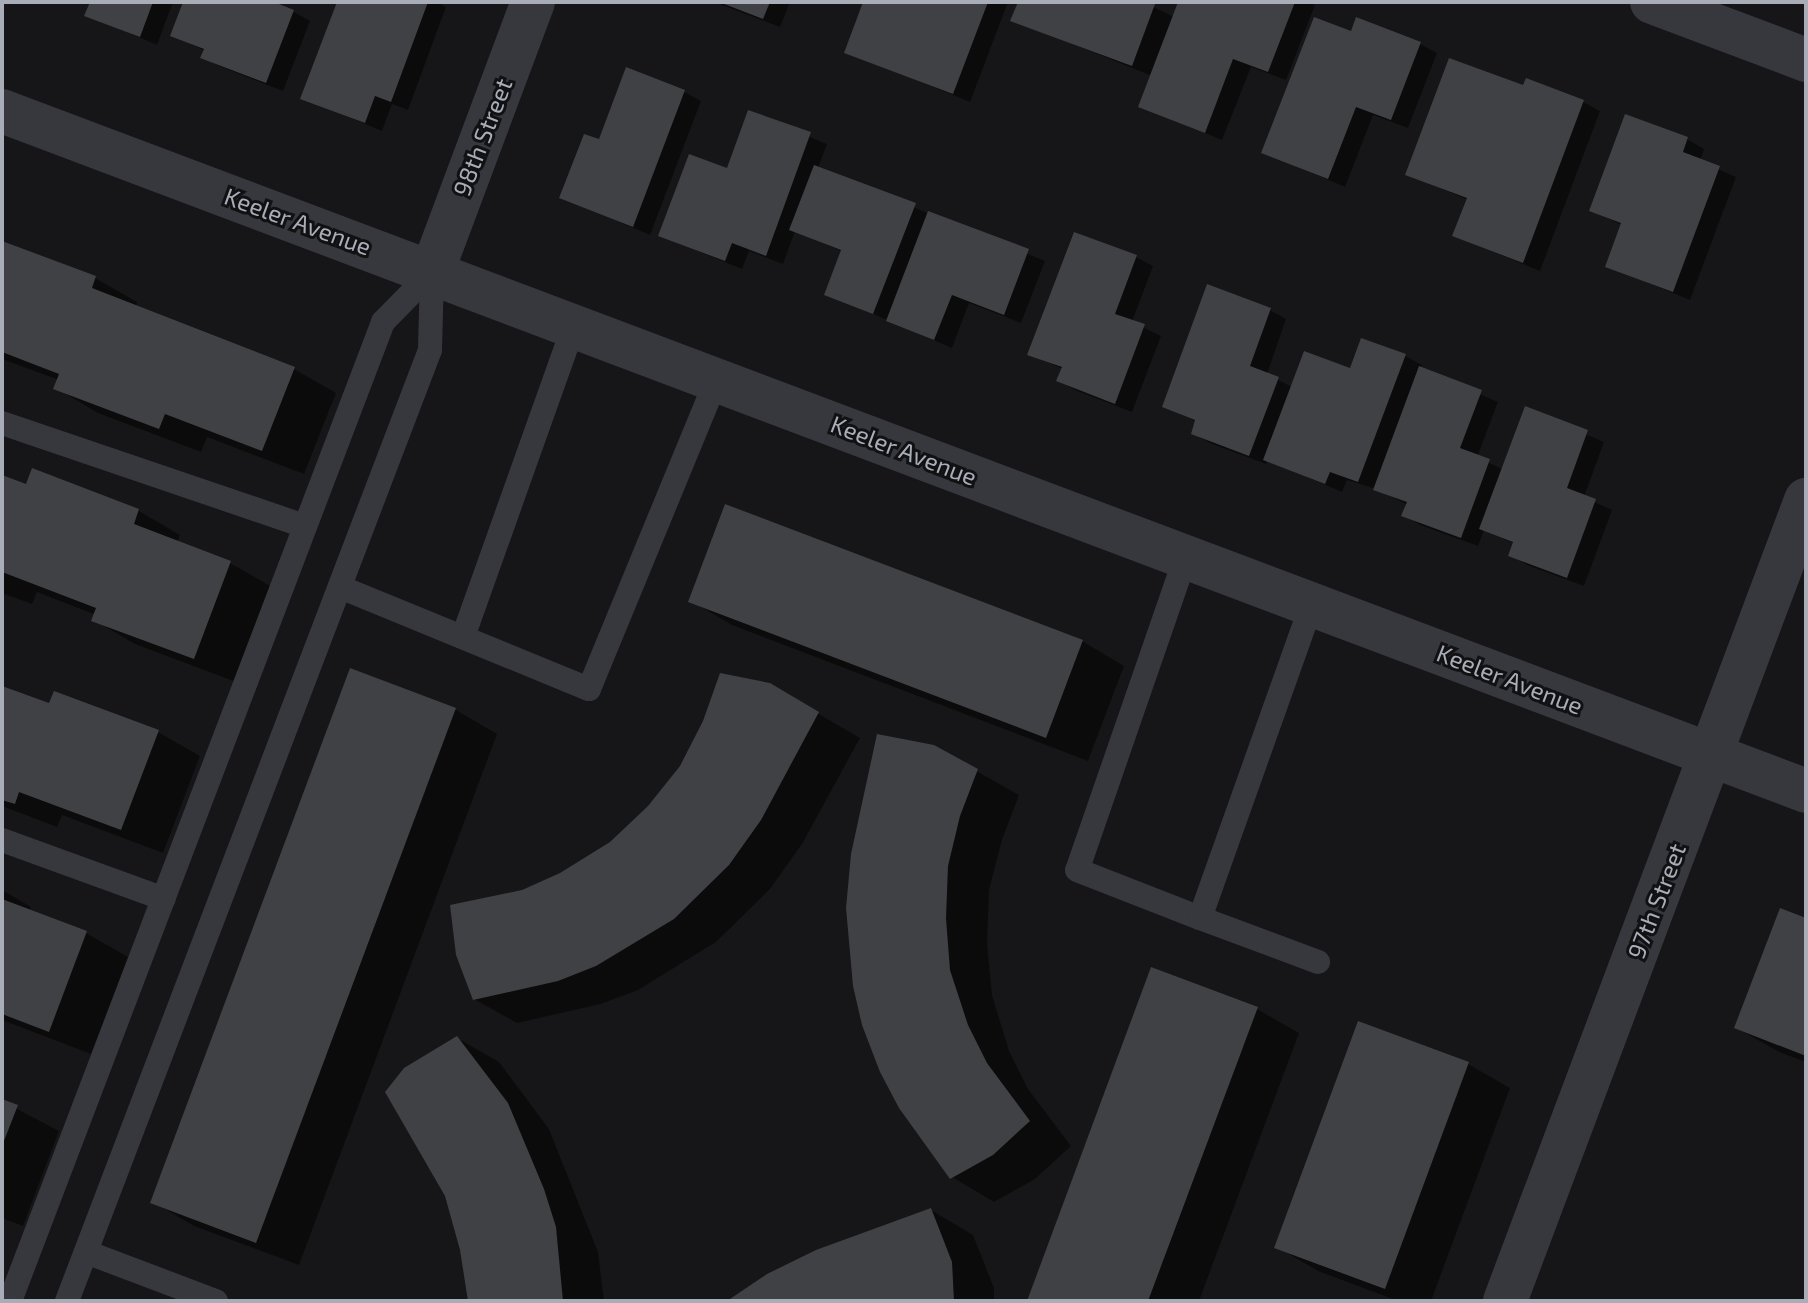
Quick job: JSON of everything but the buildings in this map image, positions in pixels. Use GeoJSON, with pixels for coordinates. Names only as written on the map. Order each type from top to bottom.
{"type":"FeatureCollection","features":[{"type":"Feature","properties":{"kind":"street","name":"98th Street"},"geometry":{"type":"LineString","coordinates":[[432,272],[533,2]]}},
{"type":"Feature","properties":{"kind":"street"},"geometry":{"type":"LineString","coordinates":[[1652,2],[1806,60]]}},
{"type":"Feature","properties":{"kind":"street","name":"Keeler Avenue"},"geometry":{"type":"LineString","coordinates":[[2,111],[1806,791]]}},
{"type":"Feature","properties":{"kind":"street","name":"97th Street"},"geometry":{"type":"LineString","coordinates":[[1505,1301],[1806,500]]}},
{"type":"Feature","properties":{"kind":"lane"},"geometry":{"type":"LineString","coordinates":[[10,1289],[164,899],[383,322],[432,272]]}},
{"type":"Feature","properties":{"kind":"lane"},"geometry":{"type":"LineString","coordinates":[[67,1301],[430,350],[432,272]]}},
{"type":"Feature","properties":{"kind":"lane"},"geometry":{"type":"LineString","coordinates":[[463,637],[574,325]]}},
{"type":"Feature","properties":{"kind":"lane"},"geometry":{"type":"LineString","coordinates":[[340,587],[589,689],[717,379]]}},
{"type":"Feature","properties":{"kind":"lane"},"geometry":{"type":"LineString","coordinates":[[2,423],[305,526]]}},
{"type":"Feature","properties":{"kind":"lane"},"geometry":{"type":"LineString","coordinates":[[1186,556],[1077,870],[1318,962]]}},
{"type":"Feature","properties":{"kind":"lane"},"geometry":{"type":"LineString","coordinates":[[1200,918],[1312,604]]}},
{"type":"Feature","properties":{"kind":"lane"},"geometry":{"type":"LineString","coordinates":[[2,840],[164,899]]}},
{"type":"Feature","properties":{"kind":"lane"},"geometry":{"type":"LineString","coordinates":[[86,1252],[211,1300]]}}]}
